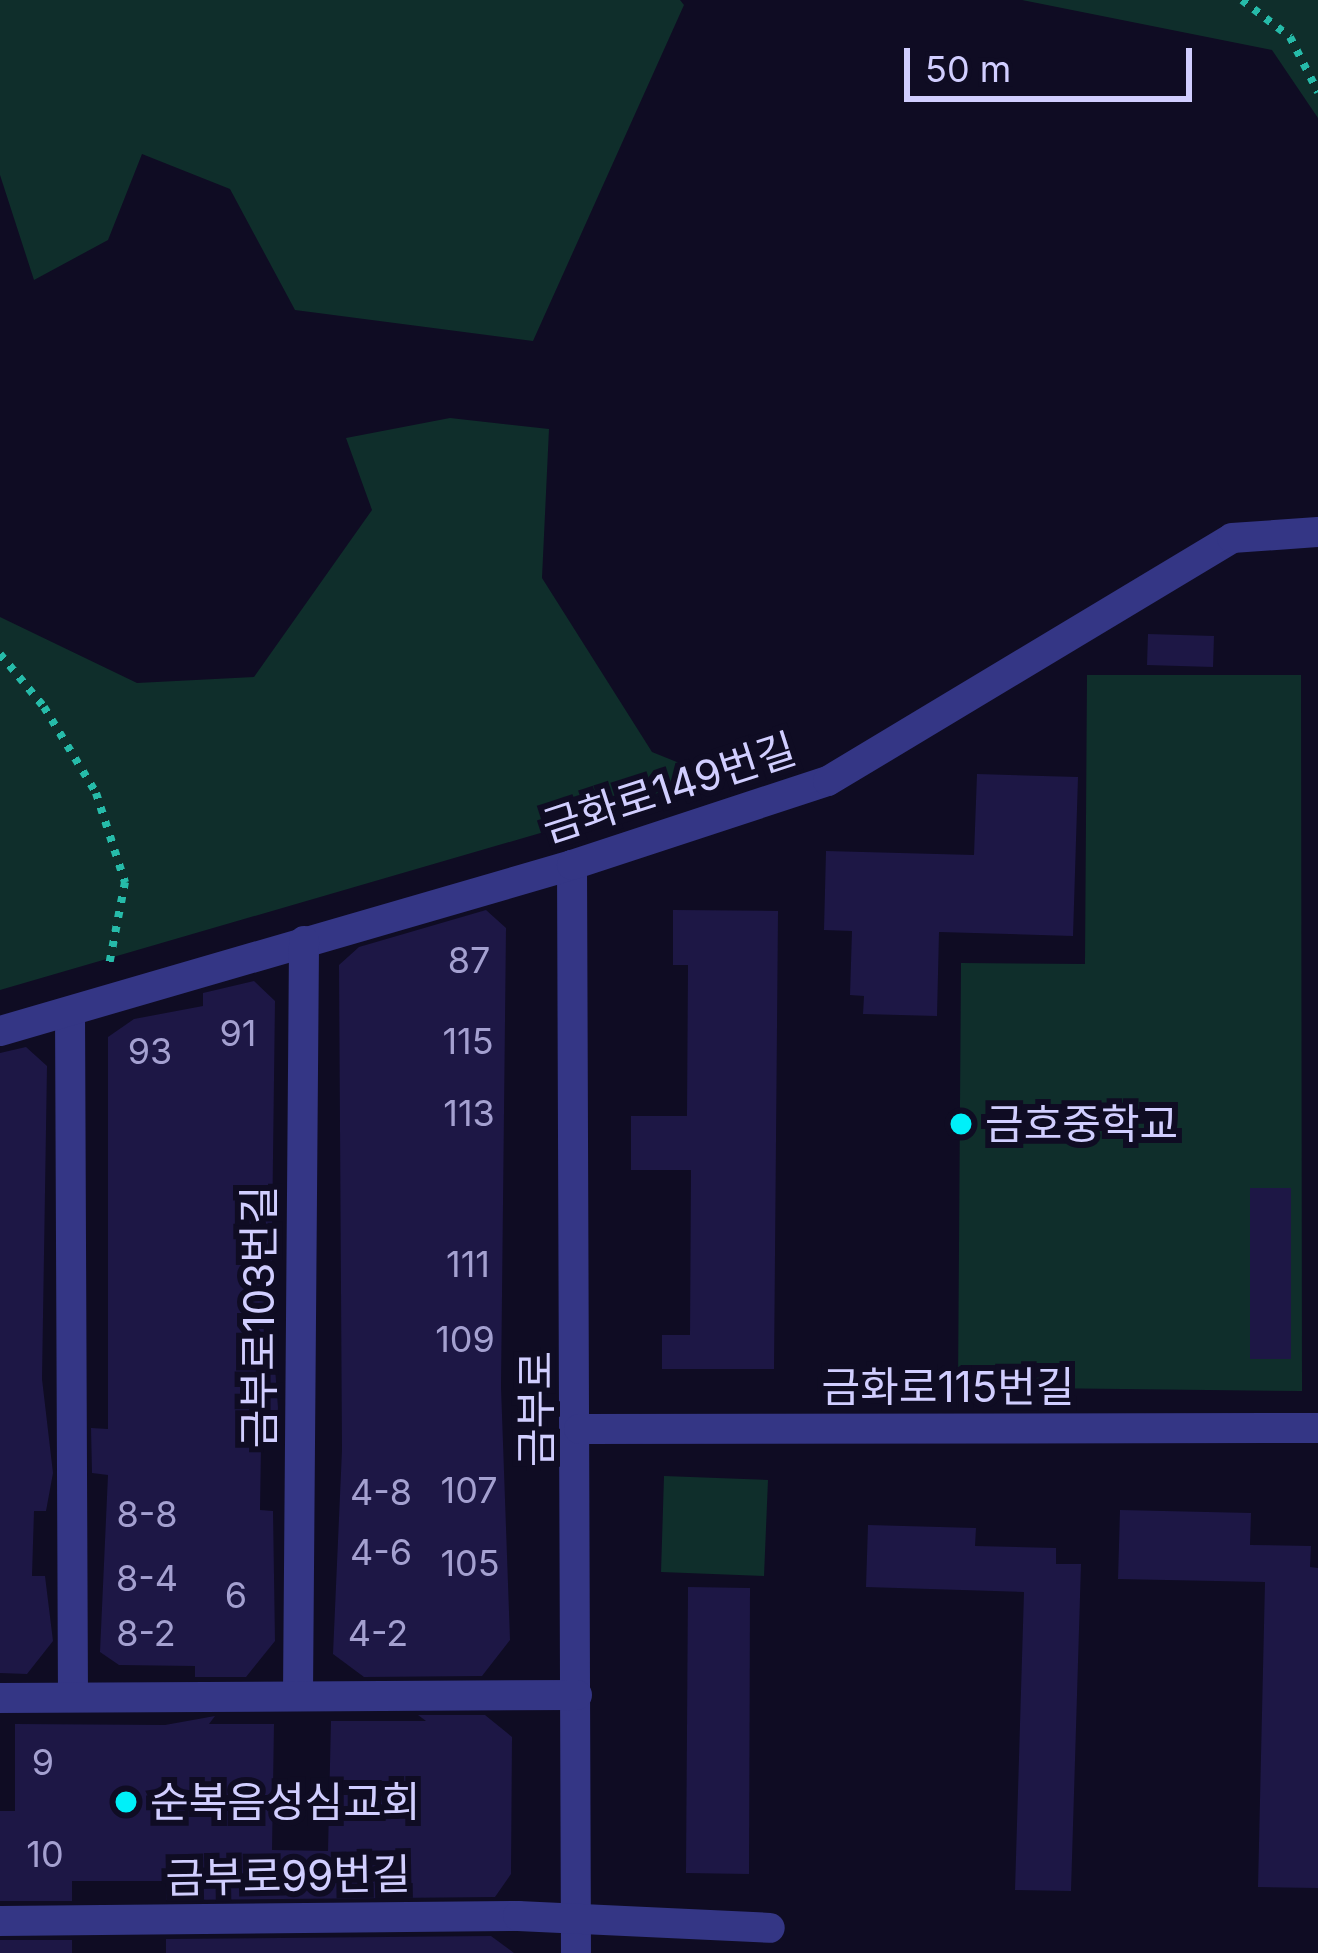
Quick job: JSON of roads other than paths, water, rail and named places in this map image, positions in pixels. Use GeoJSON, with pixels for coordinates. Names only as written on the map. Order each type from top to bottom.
{"type":"FeatureCollection","features":[{"type":"Feature","properties":{"kind":"street","name":"금화로149번길"},"geometry":{"type":"LineString","coordinates":[[0,1031],[572,865],[828,781],[1232,538],[1318,532]]}},
{"type":"Feature","properties":{"kind":"street","name":"금부로"},"geometry":{"type":"LineString","coordinates":[[572,865],[579,1430],[576,1953]]}},
{"type":"Feature","properties":{"kind":"street","name":"금부로103번길"},"geometry":{"type":"LineString","coordinates":[[298,1693],[304,941]]}},
{"type":"Feature","properties":{"kind":"street"},"geometry":{"type":"LineString","coordinates":[[70,1012],[73,1696]]}},
{"type":"Feature","properties":{"kind":"street","name":"금화로115번길"},"geometry":{"type":"LineString","coordinates":[[579,1430],[1318,1427]]}},
{"type":"Feature","properties":{"kind":"street"},"geometry":{"type":"LineString","coordinates":[[0,1698],[578,1695]]}},
{"type":"Feature","properties":{"kind":"street","name":"금부로99번길"},"geometry":{"type":"LineString","coordinates":[[0,1921],[576,1920],[770,1928]]}},
{"type":"Feature","properties":{"kind":"place","name":"금호중학교"},"geometry":{"type":"Point","coordinates":[961,1124]}},
{"type":"Feature","properties":{"kind":"place","name":"순복음성심교회"},"geometry":{"type":"Point","coordinates":[126,1802]}}]}
